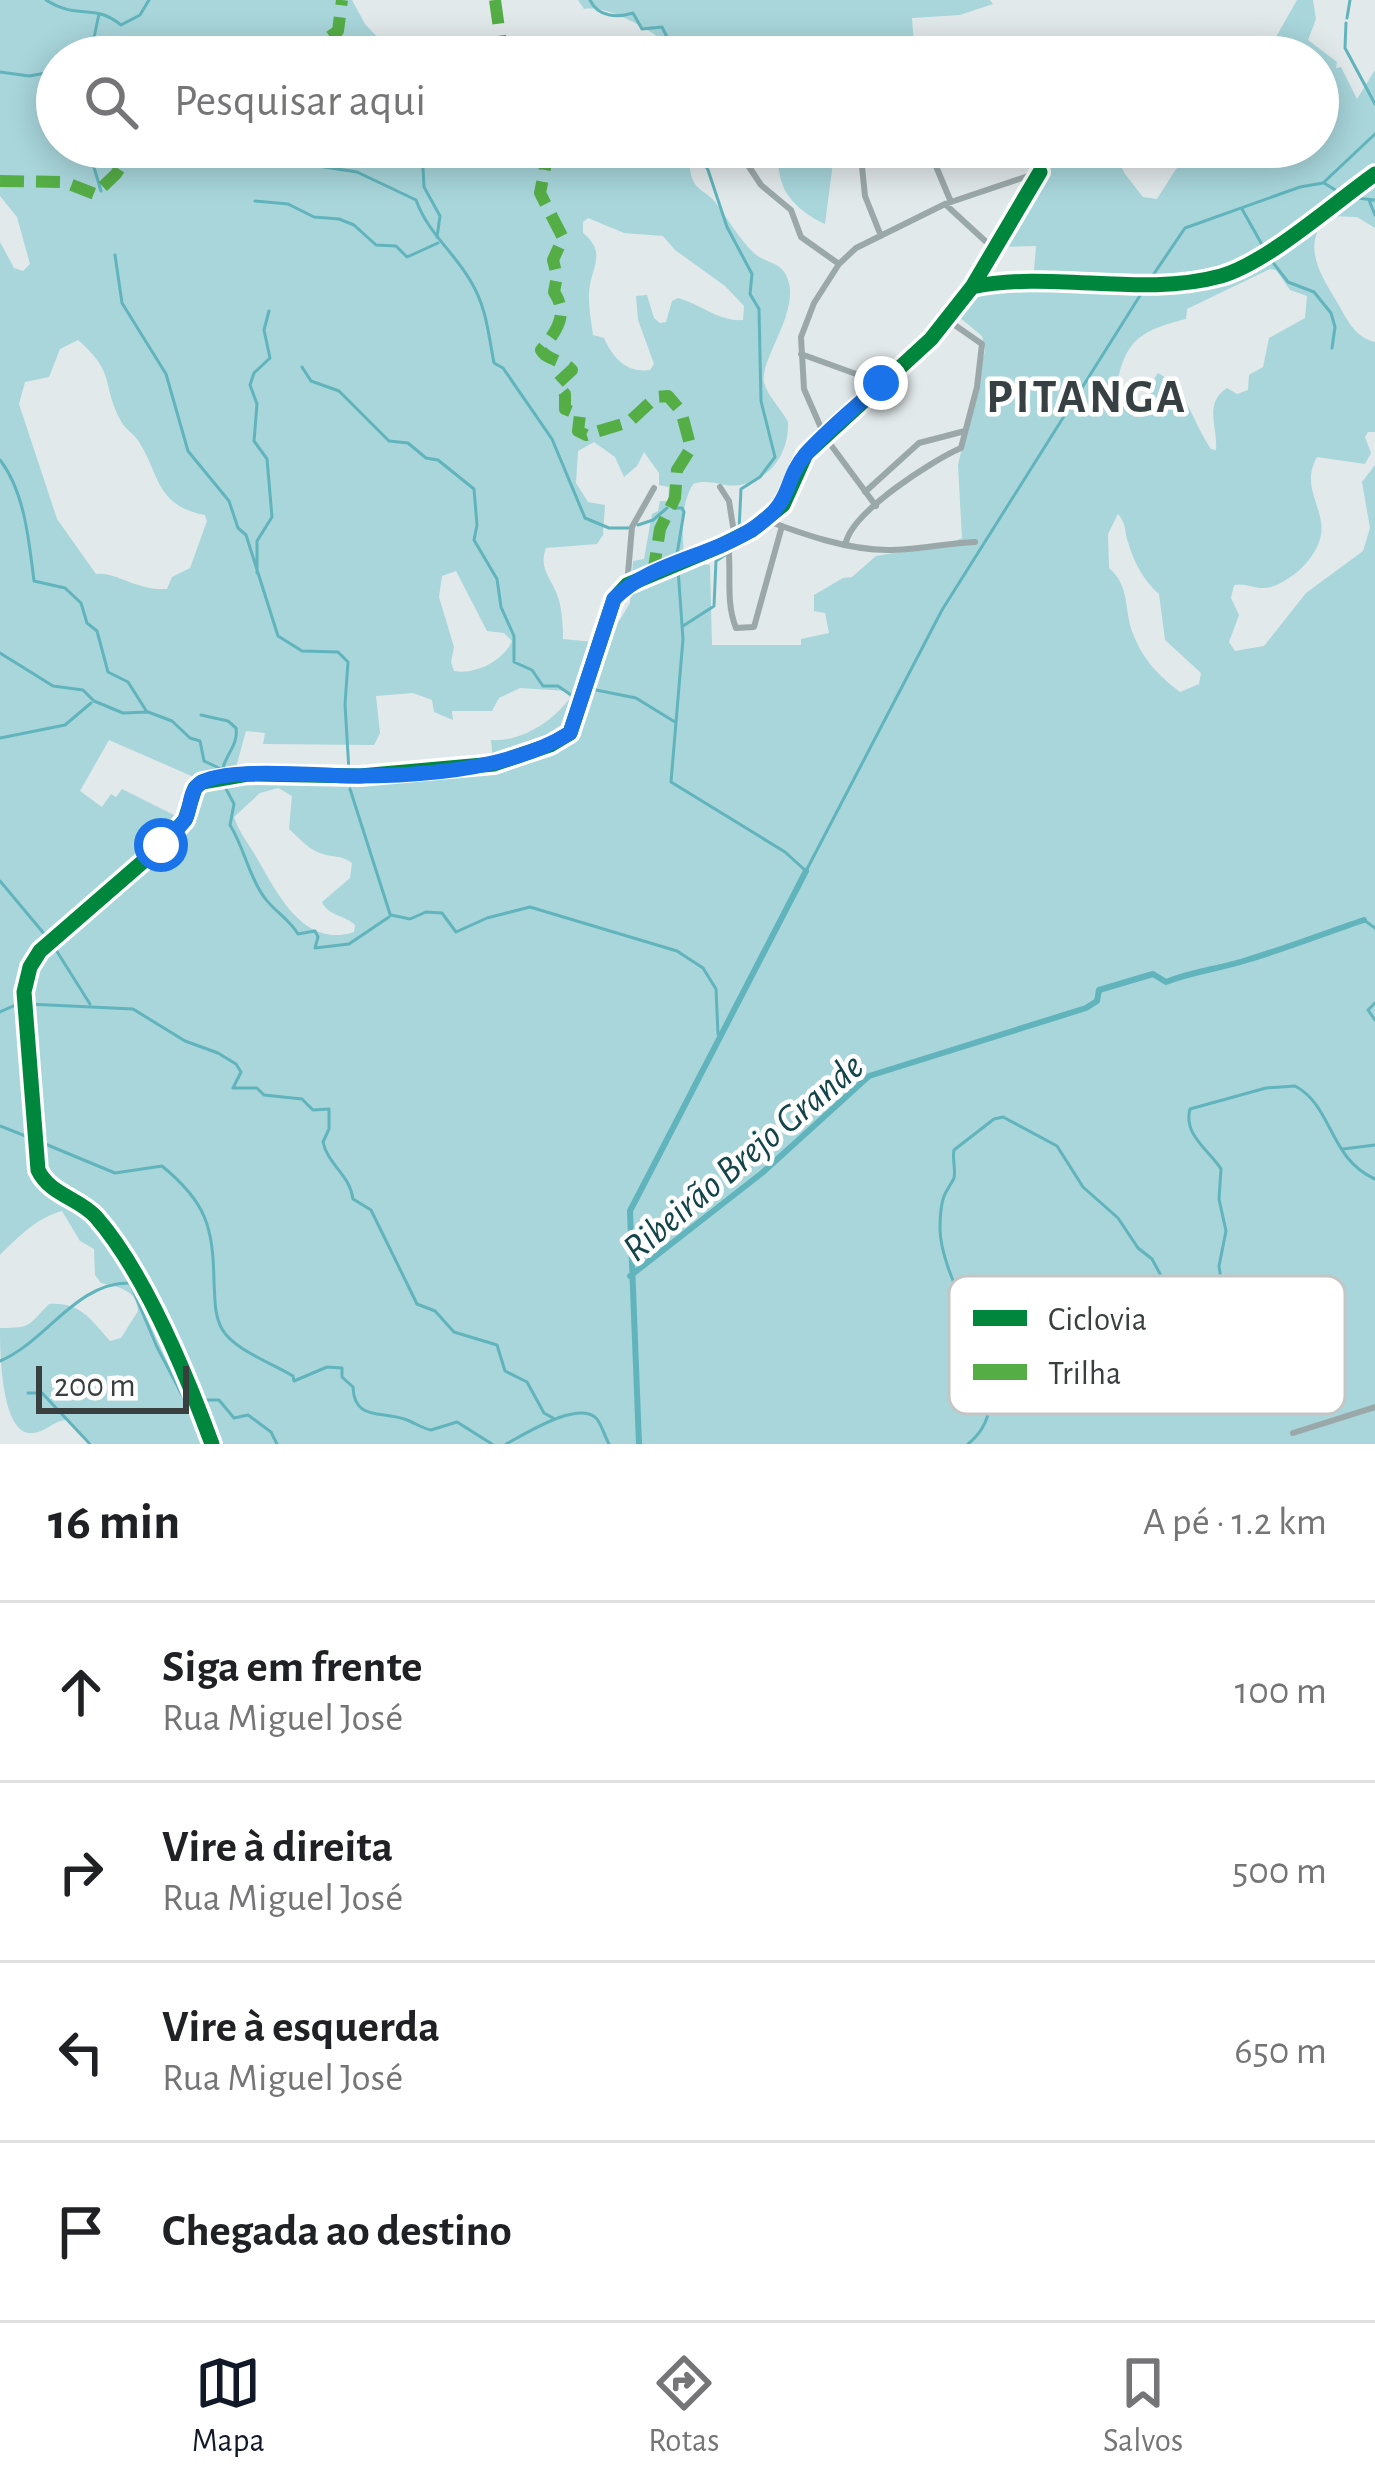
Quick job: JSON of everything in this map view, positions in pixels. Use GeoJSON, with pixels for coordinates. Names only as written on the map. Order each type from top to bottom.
{"type":"FeatureCollection","features":[{"type":"Feature","properties":{"kind":"street"},"geometry":{"type":"LineString","coordinates":[[749,168],[760,185],[791,210],[801,237],[839,264]]}},
{"type":"Feature","properties":{"kind":"street"},"geometry":{"type":"LineString","coordinates":[[862,168],[865,196],[881,236]]}},
{"type":"Feature","properties":{"kind":"street"},"geometry":{"type":"LineString","coordinates":[[936,168],[948,203],[995,250]]}},
{"type":"Feature","properties":{"kind":"street"},"geometry":{"type":"LineString","coordinates":[[212,1444],[178,1357],[124,1258],[95,1217],[50,1186],[38,1170],[24,992],[30,967],[54,935],[185,820],[195,788],[202,782],[248,774],[361,776],[494,764],[570,733],[608,610],[627,585],[732,541],[783,505],[802,459],[825,437],[881,383],[894,375],[972,287],[1040,172],[948,203],[856,248],[839,264],[814,303],[801,338],[804,389],[825,437],[875,506]]}},
{"type":"Feature","properties":{"kind":"street"},"geometry":{"type":"LineString","coordinates":[[972,287],[1022,282],[1178,282],[1222,275],[1252,262],[1375,174]]}},
{"type":"Feature","properties":{"kind":"street"},"geometry":{"type":"LineString","coordinates":[[846,542],[853,524],[875,506],[929,462],[961,448],[977,387],[982,344],[946,320]]}},
{"type":"Feature","properties":{"kind":"street"},"geometry":{"type":"LineString","coordinates":[[801,354],[881,383]]}},
{"type":"Feature","properties":{"kind":"street"},"geometry":{"type":"LineString","coordinates":[[865,491],[919,443],[965,431]]}},
{"type":"Feature","properties":{"kind":"street"},"geometry":{"type":"LineString","coordinates":[[720,487],[729,501],[733,584],[728,599],[736,628],[754,627],[782,526]]}},
{"type":"Feature","properties":{"kind":"street"},"geometry":{"type":"LineString","coordinates":[[627,585],[632,527],[654,488]]}},
{"type":"Feature","properties":{"kind":"street"},"geometry":{"type":"LineString","coordinates":[[765,520],[865,548],[975,542]]}},
{"type":"Feature","properties":{"kind":"street"},"geometry":{"type":"LineString","coordinates":[[1293,1433],[1375,1407]]}},
{"type":"Feature","properties":{"kind":"shaded area"},"geometry":{"type":"Polygon","coordinates":[[[0,0],[352,0],[376,36],[36,36],[36,168],[690,168],[695,184],[755,254],[783,271],[790,288],[785,317],[764,372],[766,387],[788,422],[782,454],[770,470],[751,482],[693,484],[684,512],[684,561],[710,565],[712,645],[801,645],[801,639],[829,633],[825,613],[814,611],[814,595],[852,577],[876,556],[962,538],[958,465],[985,350],[982,336],[958,316],[979,289],[1033,283],[1036,246],[995,247],[1046,180],[1046,168],[1122,168],[1143,197],[1157,199],[1177,168],[1339,168],[1339,67],[1357,99],[1375,70],[1375,228],[1357,217],[1329,216],[1320,226],[1314,248],[1319,270],[1348,321],[1356,332],[1375,342],[1375,432],[1365,437],[1371,453],[1365,464],[1317,457],[1311,482],[1321,522],[1319,543],[1307,562],[1281,583],[1266,588],[1234,585],[1231,598],[1239,615],[1229,642],[1235,651],[1264,646],[1306,593],[1363,551],[1370,528],[1362,482],[1375,465],[1375,1444],[93,1444],[66,1420],[35,1433],[20,1429],[4,1388],[0,1328],[24,1326],[49,1304],[60,1304],[84,1314],[110,1341],[121,1338],[138,1311],[131,1294],[101,1283],[95,1275],[94,1249],[80,1241],[62,1211],[37,1223],[0,1255],[0,242],[14,268],[23,271],[30,264],[17,217],[0,196],[0,0]],[[588,218],[583,233],[596,252],[589,297],[593,335],[604,338],[627,366],[650,370],[654,364],[638,320],[636,296],[647,295],[660,323],[666,322],[672,301],[678,298],[743,320],[744,306],[725,286],[663,236],[624,233],[588,218]],[[1270,269],[1187,309],[1186,319],[1137,340],[1124,359],[1116,389],[1134,417],[1144,417],[1158,373],[1168,379],[1216,450],[1215,401],[1227,388],[1237,394],[1248,390],[1249,375],[1263,367],[1269,338],[1305,318],[1307,296],[1290,290],[1276,270],[1270,269]],[[78,340],[60,349],[49,377],[25,382],[19,404],[57,519],[96,574],[167,589],[172,577],[190,568],[205,515],[168,497],[139,442],[121,421],[103,371],[90,352],[78,340]],[[594,442],[578,451],[576,483],[588,502],[605,505],[603,535],[597,544],[546,548],[544,562],[559,602],[563,639],[594,642],[603,613],[619,621],[630,603],[633,561],[644,559],[652,514],[660,501],[668,501],[669,487],[659,485],[659,473],[644,452],[624,477],[615,457],[594,442]],[[1118,514],[1108,534],[1109,568],[1120,582],[1141,650],[1180,692],[1199,684],[1201,673],[1165,640],[1159,594],[1136,564],[1118,514]],[[456,571],[442,576],[439,597],[454,647],[454,671],[480,668],[496,660],[512,641],[504,633],[487,631],[456,571]],[[520,688],[499,698],[492,711],[452,711],[453,720],[434,712],[432,700],[413,693],[376,696],[380,733],[374,745],[263,744],[265,733],[246,731],[235,771],[315,775],[493,762],[491,740],[514,738],[536,728],[570,698],[567,691],[520,688]],[[109,740],[80,791],[102,807],[111,794],[116,797],[122,789],[180,818],[196,778],[109,740]],[[278,788],[260,793],[234,817],[291,911],[318,932],[354,932],[355,925],[322,902],[350,878],[352,863],[314,850],[289,829],[292,796],[278,788]]]}},
{"type":"Feature","properties":{"kind":"shaded area"},"geometry":{"type":"Polygon","coordinates":[[[578,0],[990,0],[993,4],[960,15],[912,18],[913,36],[656,36],[609,12],[584,9],[578,0]]]}},
{"type":"Feature","properties":{"kind":"shaded area"},"geometry":{"type":"Polygon","coordinates":[[[1297,0],[1313,0],[1316,19],[1310,36],[1277,36],[1297,0]]]}},
{"type":"Feature","properties":{"kind":"shaded area"},"geometry":{"type":"Polygon","coordinates":[[[778,168],[832,168],[825,224],[806,213],[782,183],[778,168]]]}},
{"type":"Feature","properties":{"kind":"waterway"},"geometry":{"type":"LineString","coordinates":[[46,0],[68,10],[102,14],[121,25],[140,15],[149,0]]}},
{"type":"Feature","properties":{"kind":"waterway"},"geometry":{"type":"LineString","coordinates":[[590,0],[608,15],[633,13],[642,29],[662,27],[666,36]]}},
{"type":"Feature","properties":{"kind":"waterway"},"geometry":{"type":"LineString","coordinates":[[1347,18],[1350,0]]}},
{"type":"Feature","properties":{"kind":"waterway"},"geometry":{"type":"LineString","coordinates":[[94,36],[99,14]]}},
{"type":"Feature","properties":{"kind":"waterway"},"geometry":{"type":"LineString","coordinates":[[1346,23],[1345,48],[1375,104]]}},
{"type":"Feature","properties":{"kind":"waterway"},"geometry":{"type":"LineString","coordinates":[[0,72],[36,75]]}},
{"type":"Feature","properties":{"kind":"waterway"},"geometry":{"type":"LineString","coordinates":[[1339,168],[1375,134]]}},
{"type":"Feature","properties":{"kind":"waterway"},"geometry":{"type":"LineString","coordinates":[[94,168],[101,191]]}},
{"type":"Feature","properties":{"kind":"waterway"},"geometry":{"type":"LineString","coordinates":[[331,168],[357,172],[416,200],[476,290],[494,363],[503,368],[552,439],[585,518],[609,528],[629,528]]}},
{"type":"Feature","properties":{"kind":"waterway"},"geometry":{"type":"LineString","coordinates":[[423,168],[424,187],[440,216],[437,237]]}},
{"type":"Feature","properties":{"kind":"waterway"},"geometry":{"type":"LineString","coordinates":[[707,168],[727,227],[752,274],[750,294],[759,309],[761,401],[775,457],[760,477],[741,489],[739,530]]}},
{"type":"Feature","properties":{"kind":"waterway"},"geometry":{"type":"LineString","coordinates":[[1149,281],[1185,228],[1323,183],[1339,168]]}},
{"type":"Feature","properties":{"kind":"waterway"},"geometry":{"type":"LineString","coordinates":[[1324,183],[1342,194]]}},
{"type":"Feature","properties":{"kind":"waterway"},"geometry":{"type":"LineString","coordinates":[[1347,197],[1375,200]]}},
{"type":"Feature","properties":{"kind":"waterway"},"geometry":{"type":"LineString","coordinates":[[1369,200],[1375,215]]}},
{"type":"Feature","properties":{"kind":"waterway"},"geometry":{"type":"LineString","coordinates":[[255,201],[288,204],[314,217],[339,219],[354,225],[376,245],[396,246],[407,257],[438,243]]}},
{"type":"Feature","properties":{"kind":"waterway"},"geometry":{"type":"LineString","coordinates":[[1242,209],[1265,250]]}},
{"type":"Feature","properties":{"kind":"waterway"},"geometry":{"type":"LineString","coordinates":[[115,255],[122,303],[166,374],[188,451],[229,501],[238,528],[246,535],[278,636],[302,651],[338,652],[348,662],[349,771]]}},
{"type":"Feature","properties":{"kind":"waterway"},"geometry":{"type":"LineString","coordinates":[[1268,256],[1288,282],[1314,292],[1331,313],[1332,348]]}},
{"type":"Feature","properties":{"kind":"waterway"},"geometry":{"type":"LineString","coordinates":[[678,569],[683,639],[671,782],[785,852],[806,871],[942,610],[1146,286]]}},
{"type":"Feature","properties":{"kind":"waterway"},"geometry":{"type":"LineString","coordinates":[[257,573],[257,541],[272,517],[267,459],[254,441],[257,404],[250,385],[254,373],[270,358],[264,330],[269,311]]}},
{"type":"Feature","properties":{"kind":"waterway"},"geometry":{"type":"LineString","coordinates":[[302,367],[311,381],[339,391],[389,441],[408,443],[474,489],[474,540],[497,579],[501,607],[514,636],[514,662],[532,670],[543,686],[558,686],[571,695],[580,686]]}},
{"type":"Feature","properties":{"kind":"waterway"},"geometry":{"type":"LineString","coordinates":[[0,460],[20,502],[34,581],[65,588],[81,603],[87,623],[97,631],[108,672],[128,682],[147,712]]}},
{"type":"Feature","properties":{"kind":"waterway"},"geometry":{"type":"LineString","coordinates":[[638,525],[667,508]]}},
{"type":"Feature","properties":{"kind":"waterway"},"geometry":{"type":"LineString","coordinates":[[673,508],[684,512],[676,560]]}},
{"type":"Feature","properties":{"kind":"waterway"},"geometry":{"type":"LineString","coordinates":[[683,626],[714,606],[716,561],[741,540]]}},
{"type":"Feature","properties":{"kind":"waterway"},"geometry":{"type":"LineString","coordinates":[[0,653],[53,686],[83,690],[94,701],[123,713],[148,712],[172,721],[200,741],[204,761],[221,769]]}},
{"type":"Feature","properties":{"kind":"waterway"},"geometry":{"type":"LineString","coordinates":[[591,689],[636,698],[675,722]]}},
{"type":"Feature","properties":{"kind":"waterway"},"geometry":{"type":"LineString","coordinates":[[0,738],[65,725],[91,703]]}},
{"type":"Feature","properties":{"kind":"waterway"},"geometry":{"type":"LineString","coordinates":[[201,715],[228,721],[236,728],[222,775]]}},
{"type":"Feature","properties":{"kind":"waterway"},"geometry":{"type":"LineString","coordinates":[[224,785],[234,804],[230,825],[259,889],[298,934],[315,931],[315,948],[349,944],[389,917]]}},
{"type":"Feature","properties":{"kind":"waterway"},"geometry":{"type":"LineString","coordinates":[[350,789],[390,914]]}},
{"type":"Feature","properties":{"kind":"waterway"},"geometry":{"type":"LineString","coordinates":[[639,1444],[630,1211],[806,871]]}},
{"type":"Feature","properties":{"kind":"waterway"},"geometry":{"type":"LineString","coordinates":[[0,881],[46,936]]}},
{"type":"Feature","properties":{"kind":"waterway"},"geometry":{"type":"LineString","coordinates":[[391,915],[410,919],[426,912],[442,913],[456,932],[530,907],[677,951],[703,968],[716,989],[721,1036]]}},
{"type":"Feature","properties":{"kind":"waterway"},"geometry":{"type":"LineString","coordinates":[[1364,920],[1375,928]]}},
{"type":"Feature","properties":{"kind":"waterway","name":"Ribeirão Brejo Grande"},"geometry":{"type":"LineString","coordinates":[[630,1276],[762,1173],[869,1076],[1086,1008],[1097,1001],[1099,990],[1153,974],[1166,982],[1364,920]]}},
{"type":"Feature","properties":{"kind":"waterway"},"geometry":{"type":"LineString","coordinates":[[51,942],[90,1004]]}},
{"type":"Feature","properties":{"kind":"waterway"},"geometry":{"type":"LineString","coordinates":[[0,1012],[20,1003]]}},
{"type":"Feature","properties":{"kind":"waterway"},"geometry":{"type":"LineString","coordinates":[[1375,1003],[1368,1010],[1375,1020]]}},
{"type":"Feature","properties":{"kind":"waterway"},"geometry":{"type":"LineString","coordinates":[[28,1004],[133,1009],[185,1041],[236,1064],[241,1072],[233,1088],[257,1088],[264,1095],[302,1099],[313,1110],[329,1109],[326,1150],[353,1199],[371,1210],[417,1304],[435,1311],[454,1332],[497,1345],[505,1371],[527,1382],[544,1413],[553,1418]]}},
{"type":"Feature","properties":{"kind":"waterway"},"geometry":{"type":"LineString","coordinates":[[1220,1276],[1226,1231],[1219,1199],[1221,1169],[1190,1127],[1190,1109],[1266,1088],[1295,1086],[1317,1106],[1348,1159],[1375,1179]]}},
{"type":"Feature","properties":{"kind":"waterway"},"geometry":{"type":"LineString","coordinates":[[951,1276],[940,1230],[943,1198],[954,1178],[954,1150],[1003,1117],[1057,1146],[1083,1187],[1118,1218],[1161,1276]]}},
{"type":"Feature","properties":{"kind":"waterway"},"geometry":{"type":"LineString","coordinates":[[0,1126],[28,1137]]}},
{"type":"Feature","properties":{"kind":"waterway"},"geometry":{"type":"LineString","coordinates":[[38,1141],[115,1173],[162,1166],[189,1191],[209,1230],[219,1324],[244,1350],[293,1376],[294,1381],[327,1367],[342,1368],[342,1377],[353,1387],[363,1410],[431,1430],[457,1422],[492,1444]]}},
{"type":"Feature","properties":{"kind":"waterway"},"geometry":{"type":"LineString","coordinates":[[1343,1149],[1375,1145]]}},
{"type":"Feature","properties":{"kind":"waterway"},"geometry":{"type":"LineString","coordinates":[[0,1361],[94,1292],[130,1283],[190,1410]]}},
{"type":"Feature","properties":{"kind":"waterway"},"geometry":{"type":"LineString","coordinates":[[28,1393],[42,1393],[90,1444]]}},
{"type":"Feature","properties":{"kind":"waterway"},"geometry":{"type":"LineString","coordinates":[[206,1400],[219,1400],[234,1418],[248,1415],[271,1432],[277,1444]]}},
{"type":"Feature","properties":{"kind":"waterway"},"geometry":{"type":"LineString","coordinates":[[506,1444],[576,1413],[596,1418],[609,1444]]}},
{"type":"Feature","properties":{"kind":"waterway"},"geometry":{"type":"LineString","coordinates":[[968,1444],[987,1414]]}},
{"type":"Feature","properties":{"kind":"marked path"},"geometry":{"type":"LineString","coordinates":[[331,36],[338,31],[342,0]]}},
{"type":"Feature","properties":{"kind":"marked path"},"geometry":{"type":"LineString","coordinates":[[495,0],[500,36]]}},
{"type":"Feature","properties":{"kind":"marked path"},"geometry":{"type":"LineString","coordinates":[[0,181],[64,182],[95,194],[120,168]]}},
{"type":"Feature","properties":{"kind":"marked path"},"geometry":{"type":"LineString","coordinates":[[545,168],[540,193],[563,238],[553,260],[561,316],[541,350],[572,370],[557,384],[565,394],[565,409],[580,415],[578,431],[586,435],[629,422],[656,397],[668,396],[681,411],[691,448],[677,470],[675,498],[660,529],[653,574]]}},
{"type":"Feature","properties":{"kind":"cycle path"},"geometry":{"type":"LineString","coordinates":[[212,1444],[177,1357],[131,1266],[96,1217],[50,1185],[38,1170],[24,992],[40,951],[161,846],[185,820],[195,788],[202,782],[248,774],[360,776],[494,764],[570,733],[614,599],[627,585],[752,530],[783,505],[806,454],[931,339],[972,287],[1040,172]]}},
{"type":"Feature","properties":{"kind":"cycle path"},"geometry":{"type":"LineString","coordinates":[[972,287],[1034,281],[1160,285],[1221,276],[1279,246],[1375,174]]}},
{"type":"Feature","properties":{"kind":"district","name":"PITANGA"},"geometry":{"type":"Point","coordinates":[1087,395]}},
{"type":"Feature","properties":{"kind":"route"},"geometry":{"type":"LineString","coordinates":[[161,845],[185,820],[195,788],[202,782],[248,774],[361,776],[494,764],[526,755],[570,733],[614,599],[627,585],[720,546],[765,520],[783,505],[806,454],[881,383]]}}]}
